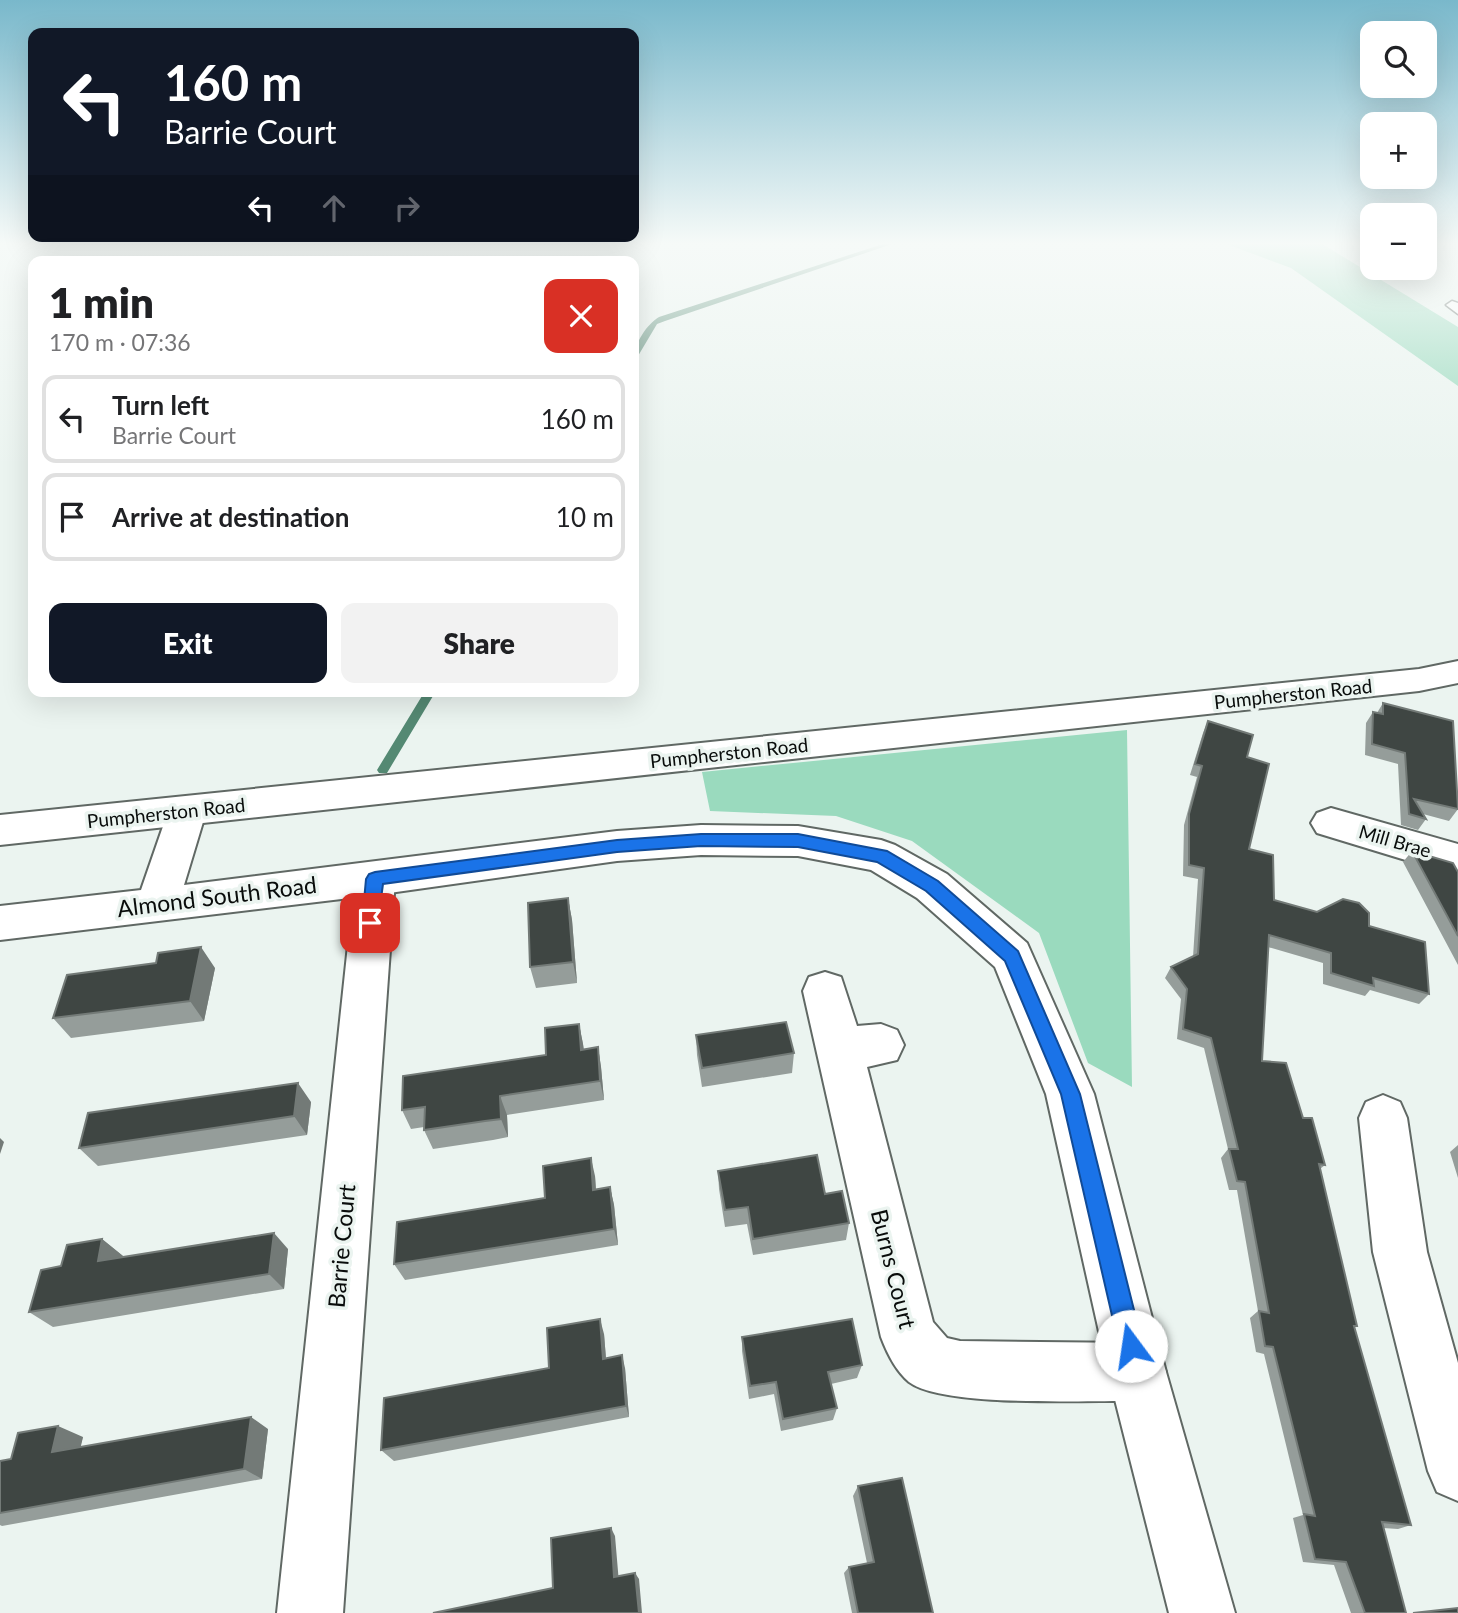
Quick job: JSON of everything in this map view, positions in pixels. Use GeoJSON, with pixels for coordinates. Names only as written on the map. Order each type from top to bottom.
{"type":"FeatureCollection","features":[{"type":"Feature","properties":{"kind":"street","name":"Pumpherston Road"},"geometry":{"type":"LineString","coordinates":[[0,830],[1178,707],[1419,680],[1458,672]]}},
{"type":"Feature","properties":{"kind":"street"},"geometry":{"type":"LineString","coordinates":[[157,904],[187,811]]}},
{"type":"Feature","properties":{"kind":"street","name":"Mill Brae"},"geometry":{"type":"LineString","coordinates":[[1331,823],[1458,860]]}},
{"type":"Feature","properties":{"kind":"street","name":"Almond South Road"},"geometry":{"type":"LineString","coordinates":[[0,923],[375,879],[617,846],[701,840],[798,841],[881,856],[932,886],[1012,956],[1070,1094],[1137,1372],[1202,1613]]}},
{"type":"Feature","properties":{"kind":"street","name":"Barrie Court"},"geometry":{"type":"LineString","coordinates":[[310,1613],[375,879]]}},
{"type":"Feature","properties":{"kind":"street","name":"Burns Court"},"geometry":{"type":"LineString","coordinates":[[825,991],[860,1047],[909,1337],[930,1362],[961,1370],[1137,1372]]}},
{"type":"Feature","properties":{"kind":"street"},"geometry":{"type":"LineString","coordinates":[[1383,1118],[1400,1252],[1458,1471]]}},
{"type":"Feature","properties":{"kind":"green space"},"geometry":{"type":"Polygon","coordinates":[[[1361,317],[1442,317],[1458,327],[1458,386],[1361,317]]]}},
{"type":"Feature","properties":{"kind":"green space"},"geometry":{"type":"Polygon","coordinates":[[[1127,730],[1132,1087],[1088,1063],[1039,933],[912,841],[836,816],[710,811],[702,772],[1127,730]]]}},
{"type":"Feature","properties":{"kind":"building"},"geometry":{"type":"Polygon","coordinates":[[[1383,703],[1453,721],[1458,809],[1414,799],[1426,819],[1409,814],[1405,753],[1372,744],[1373,712],[1383,714],[1383,703]]]}},
{"type":"Feature","properties":{"kind":"building"},"geometry":{"type":"Polygon","coordinates":[[[1208,721],[1253,735],[1247,757],[1269,764],[1249,849],[1273,855],[1274,900],[1317,912],[1343,899],[1359,903],[1369,913],[1369,926],[1425,942],[1429,994],[1373,978],[1374,986],[1331,973],[1331,953],[1269,935],[1262,1061],[1286,1063],[1303,1118],[1312,1118],[1325,1165],[1319,1164],[1357,1326],[1354,1326],[1411,1525],[1382,1522],[1406,1613],[1365,1613],[1346,1562],[1315,1559],[1304,1514],[1315,1516],[1273,1347],[1265,1346],[1259,1311],[1269,1313],[1245,1182],[1237,1181],[1229,1149],[1238,1149],[1211,1038],[1183,1029],[1187,989],[1171,967],[1198,954],[1204,868],[1189,865],[1189,814],[1202,766],[1195,764],[1208,721]]]}},
{"type":"Feature","properties":{"kind":"building"},"geometry":{"type":"Polygon","coordinates":[[[1412,851],[1453,863],[1458,872],[1458,936],[1412,851]]]}},
{"type":"Feature","properties":{"kind":"building"},"geometry":{"type":"Polygon","coordinates":[[[568,898],[573,962],[530,967],[528,903],[568,898]]]}},
{"type":"Feature","properties":{"kind":"building"},"geometry":{"type":"Polygon","coordinates":[[[201,947],[190,1001],[53,1018],[67,975],[156,963],[158,953],[201,947]]]}},
{"type":"Feature","properties":{"kind":"building"},"geometry":{"type":"Polygon","coordinates":[[[786,1022],[794,1053],[702,1068],[696,1035],[786,1022]]]}},
{"type":"Feature","properties":{"kind":"building"},"geometry":{"type":"Polygon","coordinates":[[[579,1024],[581,1050],[598,1047],[600,1081],[500,1096],[501,1119],[424,1130],[425,1107],[402,1110],[403,1076],[546,1055],[545,1028],[579,1024]]]}},
{"type":"Feature","properties":{"kind":"building"},"geometry":{"type":"Polygon","coordinates":[[[298,1083],[294,1116],[79,1148],[88,1113],[298,1083]]]}},
{"type":"Feature","properties":{"kind":"building"},"geometry":{"type":"Polygon","coordinates":[[[817,1155],[825,1194],[842,1191],[849,1223],[753,1239],[748,1207],[725,1210],[718,1171],[817,1155]]]}},
{"type":"Feature","properties":{"kind":"building"},"geometry":{"type":"Polygon","coordinates":[[[591,1158],[593,1190],[610,1187],[614,1229],[394,1264],[397,1222],[545,1198],[543,1166],[591,1158]]]}},
{"type":"Feature","properties":{"kind":"building"},"geometry":{"type":"Polygon","coordinates":[[[274,1233],[269,1274],[29,1312],[41,1270],[61,1266],[67,1245],[102,1239],[98,1261],[274,1233]]]}},
{"type":"Feature","properties":{"kind":"building"},"geometry":{"type":"Polygon","coordinates":[[[600,1319],[603,1359],[622,1355],[626,1406],[381,1450],[384,1398],[549,1368],[547,1328],[600,1319]]]}},
{"type":"Feature","properties":{"kind":"building"},"geometry":{"type":"Polygon","coordinates":[[[852,1319],[862,1365],[828,1372],[837,1408],[783,1419],[776,1382],[750,1386],[742,1337],[852,1319]]]}},
{"type":"Feature","properties":{"kind":"building"},"geometry":{"type":"Polygon","coordinates":[[[251,1417],[244,1469],[0,1513],[0,1461],[11,1459],[18,1433],[58,1426],[52,1452],[251,1417]]]}},
{"type":"Feature","properties":{"kind":"building"},"geometry":{"type":"Polygon","coordinates":[[[902,1478],[933,1613],[858,1613],[849,1567],[874,1562],[858,1486],[902,1478]]]}},
{"type":"Feature","properties":{"kind":"building"},"geometry":{"type":"Polygon","coordinates":[[[611,1528],[614,1577],[635,1573],[639,1613],[433,1613],[553,1588],[551,1538],[611,1528]]]}},
{"type":"Feature","properties":{"kind":"building"},"geometry":{"type":"Polygon","coordinates":[[[1458,1608],[1458,1613],[1413,1613],[1458,1608]]]}},
{"type":"Feature","properties":{"kind":"waterway"},"geometry":{"type":"LineString","coordinates":[[639,348],[654,323],[667,317]]}},
{"type":"Feature","properties":{"kind":"waterway"},"geometry":{"type":"LineString","coordinates":[[383,770],[427,697]]}},
{"type":"Feature","properties":{"kind":"route"},"geometry":{"type":"LineString","coordinates":[[370,923],[375,879],[617,846],[701,840],[798,841],[881,856],[932,886],[1012,956],[1070,1094],[1131,1346]]}}]}
